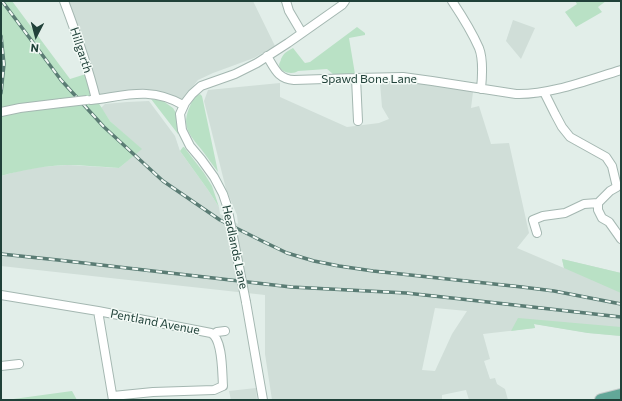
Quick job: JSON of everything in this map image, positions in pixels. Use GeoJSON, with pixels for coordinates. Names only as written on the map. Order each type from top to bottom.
{"type":"FeatureCollection","features":[{"type":"Feature","properties":{"kind":"main road"},"geometry":{"type":"LineString","coordinates":[[601,400],[621,395]]}},
{"type":"Feature","properties":{"kind":"street","name":"Hillgarth"},"geometry":{"type":"LineString","coordinates":[[64,1],[89,72],[96,99]]}},
{"type":"Feature","properties":{"kind":"street"},"geometry":{"type":"LineString","coordinates":[[286,1],[289,11],[302,33]]}},
{"type":"Feature","properties":{"kind":"street"},"geometry":{"type":"LineString","coordinates":[[3,112],[20,108],[140,93],[164,96],[183,105],[201,86],[235,74],[257,63],[346,1]]}},
{"type":"Feature","properties":{"kind":"street"},"geometry":{"type":"LineString","coordinates":[[452,1],[465,20],[479,49],[483,78],[481,89]]}},
{"type":"Feature","properties":{"kind":"street","name":"Spawd Bone Lane"},"geometry":{"type":"LineString","coordinates":[[267,56],[277,72],[287,79],[403,77],[528,95],[544,92],[621,70]]}},
{"type":"Feature","properties":{"kind":"street"},"geometry":{"type":"LineString","coordinates":[[356,78],[358,121]]}},
{"type":"Feature","properties":{"kind":"street"},"geometry":{"type":"LineString","coordinates":[[544,92],[562,127],[570,137],[606,158],[612,166],[619,187],[610,191],[598,204],[598,210],[602,218],[609,222],[621,239]]}},
{"type":"Feature","properties":{"kind":"street","name":"Headlands Lane"},"geometry":{"type":"LineString","coordinates":[[183,105],[180,114],[182,130],[190,146],[214,177],[223,194],[227,206],[246,302],[262,400]]}},
{"type":"Feature","properties":{"kind":"street"},"geometry":{"type":"LineString","coordinates":[[537,233],[532,220],[543,216],[565,213],[584,204],[598,204]]}},
{"type":"Feature","properties":{"kind":"street","name":"Pentland Avenue"},"geometry":{"type":"LineString","coordinates":[[1,295],[98,311],[212,334]]}},
{"type":"Feature","properties":{"kind":"street"},"geometry":{"type":"LineString","coordinates":[[98,311],[113,398],[153,392],[214,390],[223,386],[219,346],[216,336],[212,334]]}},
{"type":"Feature","properties":{"kind":"street"},"geometry":{"type":"LineString","coordinates":[[212,334],[225,331]]}},
{"type":"Feature","properties":{"kind":"street"},"geometry":{"type":"LineString","coordinates":[[1,366],[19,364]]}},
{"type":"Feature","properties":{"kind":"shaded area"},"geometry":{"type":"Polygon","coordinates":[[[64,1],[253,1],[275,46],[254,58],[198,80],[180,103],[164,96],[96,99],[64,1]]]}},
{"type":"Feature","properties":{"kind":"shaded area"},"geometry":{"type":"Polygon","coordinates":[[[513,20],[535,28],[521,59],[506,41],[513,20]]]}},
{"type":"Feature","properties":{"kind":"shaded area"},"geometry":{"type":"Polygon","coordinates":[[[280,83],[280,97],[347,127],[379,123],[389,119],[382,107],[380,83],[415,83],[473,92],[471,108],[479,106],[491,144],[509,143],[529,233],[517,248],[564,268],[562,259],[621,273],[621,336],[588,333],[534,324],[535,328],[483,334],[490,359],[484,361],[490,379],[495,378],[497,384],[505,389],[508,400],[469,400],[466,390],[442,395],[442,400],[272,400],[265,354],[265,295],[1,266],[1,176],[40,167],[67,165],[119,168],[141,149],[110,121],[101,108],[105,104],[149,101],[175,136],[180,151],[219,207],[220,214],[238,224],[237,215],[226,189],[204,101],[208,90],[280,83]],[[435,308],[422,370],[435,371],[452,334],[467,311],[435,308]]]}},
{"type":"Feature","properties":{"kind":"shaded area"},"geometry":{"type":"Polygon","coordinates":[[[256,388],[257,400],[231,400],[229,391],[256,388]]]}},
{"type":"Feature","properties":{"kind":"green space"},"geometry":{"type":"Polygon","coordinates":[[[1,1],[12,1],[70,79],[89,73],[96,99],[110,121],[142,149],[119,168],[66,165],[33,169],[1,176],[1,1]]]}},
{"type":"Feature","properties":{"kind":"green space"},"geometry":{"type":"Polygon","coordinates":[[[575,1],[606,1],[598,7],[602,12],[576,27],[565,12],[577,4],[575,1]]]}},
{"type":"Feature","properties":{"kind":"green space"},"geometry":{"type":"Polygon","coordinates":[[[357,27],[365,33],[365,35],[349,38],[355,74],[333,74],[327,69],[290,73],[280,68],[279,64],[283,55],[293,48],[305,63],[310,62],[357,27]]]}},
{"type":"Feature","properties":{"kind":"green space"},"geometry":{"type":"Polygon","coordinates":[[[200,94],[202,96],[218,172],[193,139],[186,124],[187,113],[191,104],[195,97],[200,94]]]}},
{"type":"Feature","properties":{"kind":"green space"},"geometry":{"type":"Polygon","coordinates":[[[151,99],[163,101],[173,108],[176,113],[179,131],[178,134],[151,99]]]}},
{"type":"Feature","properties":{"kind":"green space"},"geometry":{"type":"Polygon","coordinates":[[[183,147],[204,173],[212,186],[219,207],[180,151],[183,147]]]}},
{"type":"Feature","properties":{"kind":"green space"},"geometry":{"type":"Polygon","coordinates":[[[562,259],[621,273],[621,293],[564,268],[562,259]]]}},
{"type":"Feature","properties":{"kind":"green space"},"geometry":{"type":"Polygon","coordinates":[[[518,318],[621,327],[621,336],[588,333],[534,324],[535,328],[511,331],[518,318]]]}},
{"type":"Feature","properties":{"kind":"green space"},"geometry":{"type":"Polygon","coordinates":[[[72,391],[77,400],[6,400],[72,391]]]}},
{"type":"Feature","properties":{"kind":"railway"},"geometry":{"type":"LineString","coordinates":[[2,1],[61,80],[104,127],[163,181],[220,220],[260,240],[287,253],[314,261],[339,266],[554,291],[621,304]]}},
{"type":"Feature","properties":{"kind":"railway"},"geometry":{"type":"LineString","coordinates":[[1,36],[4,64],[1,93]]}},
{"type":"Feature","properties":{"kind":"railway"},"geometry":{"type":"LineString","coordinates":[[1,254],[291,287],[406,293],[621,317]]}}]}
